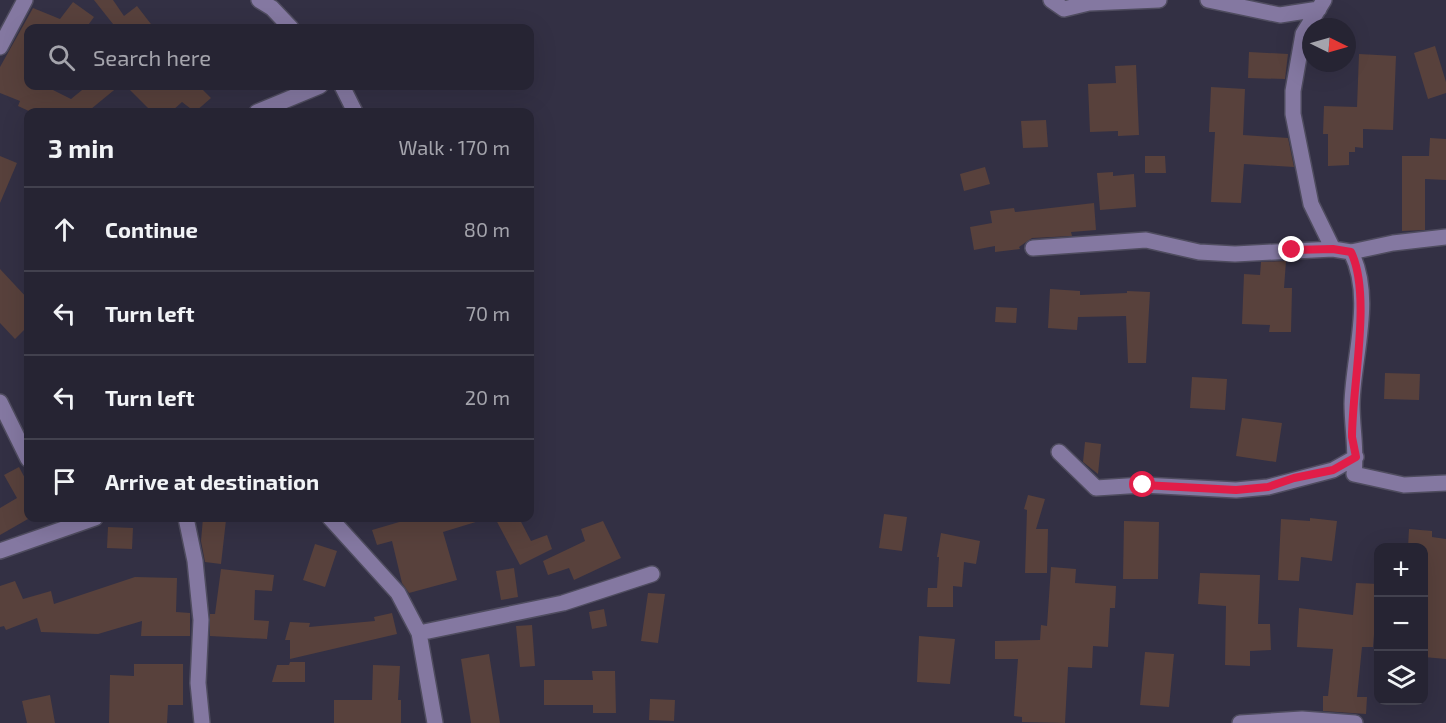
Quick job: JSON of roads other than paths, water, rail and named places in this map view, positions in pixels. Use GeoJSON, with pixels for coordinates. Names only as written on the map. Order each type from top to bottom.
{"type":"FeatureCollection","features":[{"type":"Feature","properties":{"kind":"street"},"geometry":{"type":"LineString","coordinates":[[0,47],[25,0]]}},
{"type":"Feature","properties":{"kind":"street"},"geometry":{"type":"LineString","coordinates":[[259,0],[287,24]]}},
{"type":"Feature","properties":{"kind":"street"},"geometry":{"type":"LineString","coordinates":[[1051,0],[1064,9],[1097,3],[1159,0]]}},
{"type":"Feature","properties":{"kind":"street"},"geometry":{"type":"LineString","coordinates":[[1208,0],[1280,15],[1322,4]]}},
{"type":"Feature","properties":{"kind":"street"},"geometry":{"type":"LineString","coordinates":[[1313,18],[1322,4]]}},
{"type":"Feature","properties":{"kind":"street"},"geometry":{"type":"LineString","coordinates":[[1280,15],[1302,33]]}},
{"type":"Feature","properties":{"kind":"street"},"geometry":{"type":"LineString","coordinates":[[1302,40],[1293,91],[1293,114],[1311,204],[1333,249]]}},
{"type":"Feature","properties":{"kind":"street"},"geometry":{"type":"LineString","coordinates":[[267,108],[310,90]]}},
{"type":"Feature","properties":{"kind":"street"},"geometry":{"type":"LineString","coordinates":[[344,90],[353,108]]}},
{"type":"Feature","properties":{"kind":"street"},"geometry":{"type":"LineString","coordinates":[[1033,248],[1146,240],[1199,252],[1235,254],[1333,249],[1351,252],[1393,243],[1446,237]]}},
{"type":"Feature","properties":{"kind":"street"},"geometry":{"type":"LineString","coordinates":[[1351,252],[1358,267],[1361,294],[1352,401],[1352,437],[1356,457],[1354,474],[1404,485],[1446,483]]}},
{"type":"Feature","properties":{"kind":"street"},"geometry":{"type":"LineString","coordinates":[[0,402],[24,451]]}},
{"type":"Feature","properties":{"kind":"street"},"geometry":{"type":"LineString","coordinates":[[1059,452],[1096,488],[1143,485],[1236,490],[1268,487],[1294,478],[1333,470],[1356,457]]}},
{"type":"Feature","properties":{"kind":"street"},"geometry":{"type":"LineString","coordinates":[[187,522],[195,561],[201,620],[198,683],[202,723]]}},
{"type":"Feature","properties":{"kind":"street"},"geometry":{"type":"LineString","coordinates":[[334,522],[398,593],[419,633],[435,723]]}},
{"type":"Feature","properties":{"kind":"street"},"geometry":{"type":"LineString","coordinates":[[0,551],[61,523]]}},
{"type":"Feature","properties":{"kind":"street"},"geometry":{"type":"LineString","coordinates":[[419,633],[563,603],[652,574]]}},
{"type":"Feature","properties":{"kind":"street"},"geometry":{"type":"LineString","coordinates":[[1240,723],[1302,719],[1355,723]]}}]}
